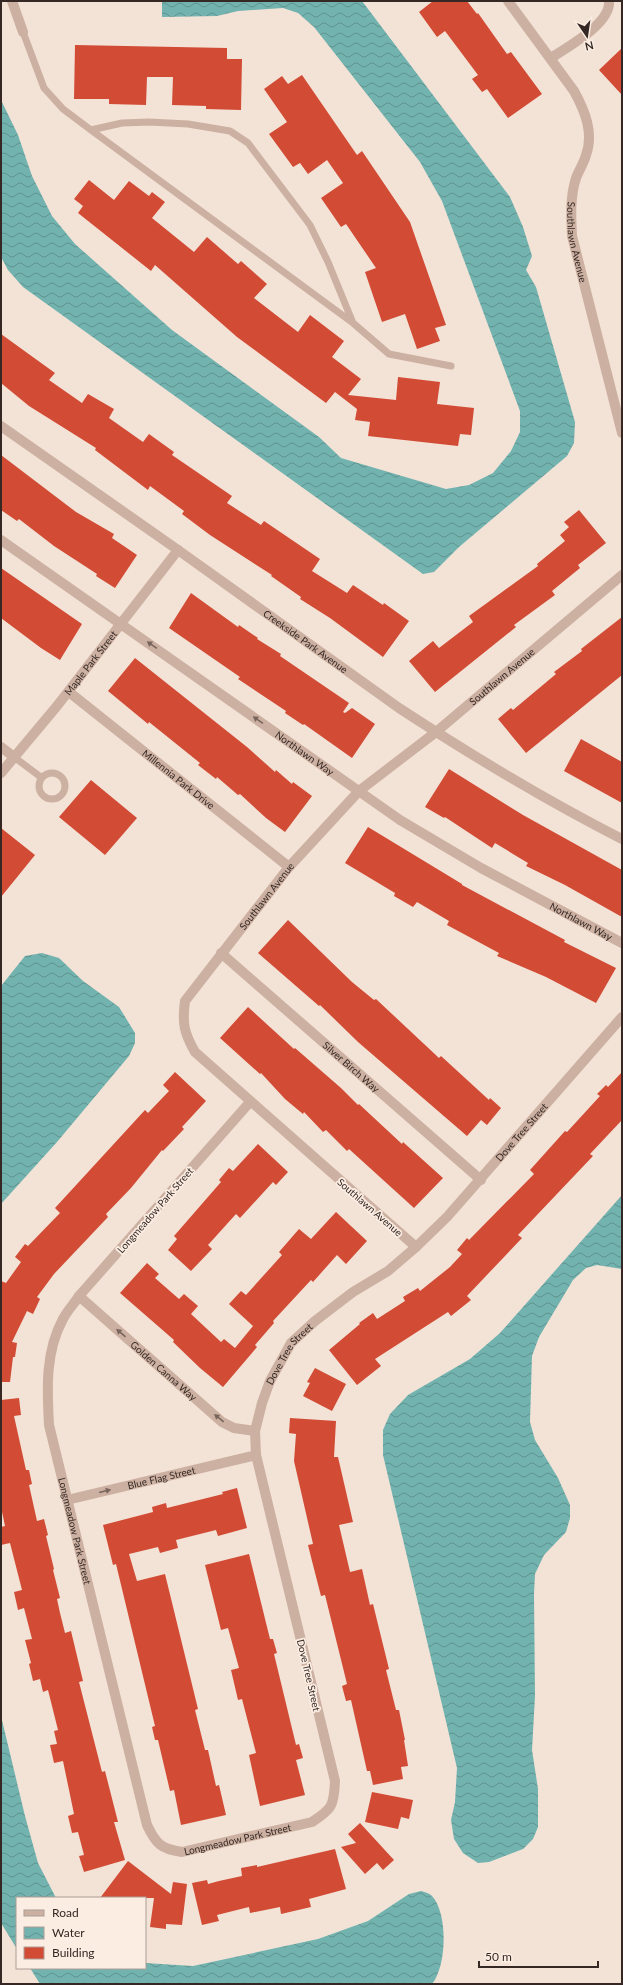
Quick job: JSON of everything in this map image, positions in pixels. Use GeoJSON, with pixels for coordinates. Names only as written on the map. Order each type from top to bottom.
{"type":"FeatureCollection","features":[{"type":"Feature","properties":{"kind":"street"},"geometry":{"type":"LineString","coordinates":[[12,1],[23,32]]}},
{"type":"Feature","properties":{"kind":"street","name":"Southlawn Avenue"},"geometry":{"type":"LineString","coordinates":[[508,1],[574,91],[582,106],[588,126],[590,142],[572,195],[572,236],[622,433]]}},
{"type":"Feature","properties":{"kind":"street"},"geometry":{"type":"LineString","coordinates":[[551,58],[596,26],[605,15],[609,1]]}},
{"type":"Feature","properties":{"kind":"street","name":"Creekside Park Avenue"},"geometry":{"type":"LineString","coordinates":[[1,426],[399,708],[436,732],[576,815],[622,839]]}},
{"type":"Feature","properties":{"kind":"street","name":"Northlawn Way"},"geometry":{"type":"LineString","coordinates":[[1,540],[400,820],[481,868],[622,943]]}},
{"type":"Feature","properties":{"kind":"street","name":"Maple Park Street"},"geometry":{"type":"LineString","coordinates":[[1,773],[69,692],[178,550]]}},
{"type":"Feature","properties":{"kind":"street","name":"Southlawn Avenue"},"geometry":{"type":"LineString","coordinates":[[416,1247],[194,1052],[186,1035],[183,1018],[185,1002],[289,867],[359,791],[436,732],[622,574]]}},
{"type":"Feature","properties":{"kind":"street","name":"Millennia Park Drive"},"geometry":{"type":"LineString","coordinates":[[69,692],[289,867]]}},
{"type":"Feature","properties":{"kind":"street"},"geometry":{"type":"LineString","coordinates":[[1,747],[14,757]]}},
{"type":"Feature","properties":{"kind":"street","name":"Silver Birch Way"},"geometry":{"type":"LineString","coordinates":[[222,953],[481,1180]]}},
{"type":"Feature","properties":{"kind":"street","name":"Dove Tree Street"},"geometry":{"type":"LineString","coordinates":[[328,1812],[334,1798],[334,1782],[256,1455],[255,1431],[270,1380],[291,1343],[315,1321],[353,1292],[388,1271],[416,1247],[481,1180],[622,1017]]}},
{"type":"Feature","properties":{"kind":"street","name":"Longmeadow Park Street"},"geometry":{"type":"LineString","coordinates":[[250,1102],[79,1296],[63,1319],[53,1344],[47,1379],[49,1425],[147,1825],[154,1842],[168,1850],[182,1852],[312,1822],[328,1812]]}},
{"type":"Feature","properties":{"kind":"street","name":"Golden Canna Way"},"geometry":{"type":"LineString","coordinates":[[79,1296],[222,1422],[234,1428],[255,1431]]}},
{"type":"Feature","properties":{"kind":"street","name":"Blue Flag Street"},"geometry":{"type":"LineString","coordinates":[[67,1500],[256,1455]]}},
{"type":"Feature","properties":{"kind":"lane"},"geometry":{"type":"LineString","coordinates":[[23,32],[44,88],[64,109],[353,323],[388,354],[451,366]]}},
{"type":"Feature","properties":{"kind":"lane"},"geometry":{"type":"LineString","coordinates":[[91,130],[122,124],[149,122],[188,124],[230,130],[248,143],[310,225],[328,262],[353,323]]}},
{"type":"Feature","properties":{"kind":"lane"},"geometry":{"type":"LineString","coordinates":[[14,757],[42,778]]}},
{"type":"Feature","properties":{"kind":"water"},"geometry":{"type":"Polygon","coordinates":[[[162,1],[362,1],[510,197],[523,227],[532,256],[526,270],[536,287],[575,422],[574,443],[567,456],[459,547],[434,572],[423,574],[23,287],[8,270],[1,257],[1,100],[18,135],[32,176],[52,216],[75,244],[172,330],[319,437],[341,458],[446,489],[469,485],[493,473],[511,451],[520,432],[520,411],[442,201],[420,162],[314,27],[298,13],[283,8],[238,11],[217,16],[162,17],[162,1]]]}},
{"type":"Feature","properties":{"kind":"water"},"geometry":{"type":"Polygon","coordinates":[[[42,953],[59,958],[83,981],[119,1007],[135,1033],[135,1043],[129,1056],[57,1142],[1,1204],[1,986],[25,956],[42,953]]]}},
{"type":"Feature","properties":{"kind":"water"},"geometry":{"type":"Polygon","coordinates":[[[622,1195],[622,1269],[597,1265],[586,1268],[573,1280],[539,1337],[532,1356],[530,1422],[535,1440],[558,1478],[570,1505],[570,1518],[566,1532],[544,1555],[535,1574],[535,1696],[532,1750],[538,1789],[538,1827],[533,1839],[523,1849],[489,1862],[478,1863],[463,1853],[454,1839],[451,1820],[455,1802],[457,1768],[383,1455],[383,1430],[390,1414],[408,1395],[470,1359],[500,1333],[622,1195]]]}},
{"type":"Feature","properties":{"kind":"water"},"geometry":{"type":"Polygon","coordinates":[[[1,1716],[38,1863],[55,1897],[16,1897],[16,1947],[1,1923],[1,1716]]]}},
{"type":"Feature","properties":{"kind":"water"},"geometry":{"type":"Polygon","coordinates":[[[421,1891],[431,1895],[441,1914],[444,1940],[443,1953],[441,1965],[432,1984],[40,1984],[31,1969],[146,1969],[146,1963],[193,1966],[318,1939],[368,1921],[409,1894],[421,1891]]]}},
{"type":"Feature","properties":{"kind":"building"},"geometry":{"type":"Polygon","coordinates":[[[433,1],[467,1],[477,14],[478,13],[507,54],[511,52],[542,94],[508,118],[487,89],[482,92],[472,79],[478,75],[445,31],[437,37],[419,12],[433,1]]]}},
{"type":"Feature","properties":{"kind":"building"},"geometry":{"type":"Polygon","coordinates":[[[75,45],[227,48],[227,59],[242,59],[241,110],[206,109],[206,106],[172,105],[173,77],[147,77],[146,105],[109,104],[109,99],[74,99],[75,45]]]}},
{"type":"Feature","properties":{"kind":"building"},"geometry":{"type":"Polygon","coordinates":[[[622,48],[622,95],[599,70],[622,48]]]}},
{"type":"Feature","properties":{"kind":"building"},"geometry":{"type":"Polygon","coordinates":[[[302,75],[357,155],[362,151],[410,222],[446,325],[435,328],[440,341],[417,349],[405,314],[382,322],[365,272],[376,268],[346,224],[341,227],[321,198],[343,183],[327,160],[308,174],[300,163],[293,167],[269,134],[287,122],[264,89],[282,76],[288,84],[302,75]]]}},
{"type":"Feature","properties":{"kind":"building"},"geometry":{"type":"Polygon","coordinates":[[[89,180],[114,200],[129,181],[149,196],[152,192],[165,202],[152,218],[194,252],[207,237],[238,264],[241,261],[267,284],[254,298],[298,332],[310,315],[344,341],[332,357],[361,379],[348,395],[396,400],[398,377],[440,382],[437,404],[474,408],[471,435],[460,434],[458,446],[368,436],[370,422],[355,420],[357,409],[335,392],[326,403],[237,337],[155,265],[151,271],[78,213],[83,206],[74,199],[89,180]]]}},
{"type":"Feature","properties":{"kind":"building"},"geometry":{"type":"Polygon","coordinates":[[[1,334],[55,373],[49,380],[82,403],[88,394],[114,409],[109,418],[143,442],[149,434],[174,452],[172,455],[232,496],[227,503],[261,525],[264,521],[320,559],[312,571],[347,593],[353,585],[383,605],[384,603],[409,621],[383,657],[330,618],[300,599],[301,597],[271,576],[272,575],[210,535],[182,514],[184,511],[150,486],[148,490],[95,450],[96,448],[29,406],[1,383],[1,334]]]}},
{"type":"Feature","properties":{"kind":"building"},"geometry":{"type":"Polygon","coordinates":[[[1,455],[76,512],[114,534],[112,538],[137,555],[115,588],[96,576],[97,574],[54,546],[19,519],[17,521],[1,510],[1,455]]]}},
{"type":"Feature","properties":{"kind":"building"},"geometry":{"type":"Polygon","coordinates":[[[579,510],[606,543],[578,565],[580,568],[552,591],[555,595],[514,625],[516,627],[435,692],[409,661],[433,641],[439,648],[473,622],[469,616],[538,566],[537,564],[565,541],[560,535],[569,527],[564,522],[579,510]]]}},
{"type":"Feature","properties":{"kind":"building"},"geometry":{"type":"Polygon","coordinates":[[[1,568],[82,624],[60,660],[41,648],[1,618],[1,568]]]}},
{"type":"Feature","properties":{"kind":"building"},"geometry":{"type":"Polygon","coordinates":[[[191,593],[238,627],[239,625],[258,638],[257,639],[281,654],[280,656],[349,703],[343,712],[345,713],[352,708],[375,724],[352,758],[304,724],[303,725],[285,713],[286,711],[238,679],[240,677],[169,628],[191,593]]]}},
{"type":"Feature","properties":{"kind":"building"},"geometry":{"type":"Polygon","coordinates":[[[622,617],[622,675],[526,753],[498,719],[511,708],[513,710],[556,674],[554,672],[582,651],[581,649],[622,617]]]}},
{"type":"Feature","properties":{"kind":"building"},"geometry":{"type":"Polygon","coordinates":[[[135,658],[247,747],[275,772],[276,770],[292,784],[293,782],[312,796],[285,832],[266,818],[240,794],[238,795],[217,777],[216,779],[198,765],[200,763],[149,722],[148,724],[108,691],[135,658]]]}},
{"type":"Feature","properties":{"kind":"building"},"geometry":{"type":"Polygon","coordinates":[[[581,739],[622,762],[622,803],[564,771],[581,739]]]}},
{"type":"Feature","properties":{"kind":"building"},"geometry":{"type":"Polygon","coordinates":[[[449,769],[523,815],[622,870],[622,917],[565,885],[526,866],[528,863],[495,843],[492,848],[445,817],[444,818],[425,807],[449,769]]]}},
{"type":"Feature","properties":{"kind":"building"},"geometry":{"type":"Polygon","coordinates":[[[91,780],[137,818],[105,855],[59,817],[91,780]]]}},
{"type":"Feature","properties":{"kind":"building"},"geometry":{"type":"Polygon","coordinates":[[[368,827],[462,885],[565,940],[564,942],[616,968],[596,1003],[546,977],[497,956],[499,953],[447,925],[449,921],[417,902],[413,907],[394,896],[395,893],[345,863],[368,827]]]}},
{"type":"Feature","properties":{"kind":"building"},"geometry":{"type":"Polygon","coordinates":[[[1,828],[35,855],[1,897],[1,828]]]}},
{"type":"Feature","properties":{"kind":"building"},"geometry":{"type":"Polygon","coordinates":[[[288,920],[352,982],[374,1000],[376,999],[439,1058],[441,1056],[489,1100],[490,1098],[501,1108],[487,1125],[481,1120],[467,1136],[358,1042],[320,1005],[319,1006],[258,953],[288,920]]]}},
{"type":"Feature","properties":{"kind":"building"},"geometry":{"type":"Polygon","coordinates":[[[248,1007],[294,1049],[295,1048],[341,1088],[358,1105],[359,1104],[402,1144],[403,1142],[443,1178],[414,1208],[349,1149],[347,1151],[326,1130],[323,1132],[304,1112],[303,1114],[285,1099],[261,1073],[260,1074],[220,1038],[248,1007]]]}},
{"type":"Feature","properties":{"kind":"building"},"geometry":{"type":"Polygon","coordinates":[[[175,1072],[206,1101],[182,1127],[184,1129],[163,1151],[162,1150],[131,1188],[106,1214],[108,1217],[54,1274],[37,1297],[40,1299],[33,1314],[27,1311],[12,1342],[17,1343],[15,1357],[13,1357],[10,1382],[1,1382],[1,1281],[6,1283],[21,1262],[15,1257],[25,1244],[28,1246],[60,1213],[55,1208],[145,1110],[148,1113],[169,1091],[163,1085],[175,1072]]]}},
{"type":"Feature","properties":{"kind":"building"},"geometry":{"type":"Polygon","coordinates":[[[622,1072],[622,1120],[590,1154],[593,1156],[518,1235],[522,1238],[467,1296],[471,1300],[451,1316],[448,1312],[375,1359],[381,1366],[357,1385],[329,1350],[360,1324],[359,1323],[373,1313],[377,1319],[405,1301],[403,1297],[418,1288],[420,1291],[450,1267],[462,1254],[457,1250],[467,1238],[469,1240],[534,1174],[530,1170],[565,1131],[567,1132],[600,1096],[597,1094],[606,1085],[608,1087],[622,1072]]]}},
{"type":"Feature","properties":{"kind":"building"},"geometry":{"type":"Polygon","coordinates":[[[258,1144],[288,1172],[276,1185],[273,1182],[240,1218],[236,1214],[208,1245],[212,1249],[191,1271],[168,1250],[177,1239],[174,1236],[221,1182],[219,1180],[229,1168],[233,1171],[258,1144]]]}},
{"type":"Feature","properties":{"kind":"building"},"geometry":{"type":"Polygon","coordinates":[[[336,1212],[367,1241],[346,1264],[337,1255],[313,1282],[311,1280],[273,1321],[274,1323],[255,1345],[257,1347],[223,1387],[200,1368],[173,1342],[174,1340],[120,1293],[147,1263],[159,1274],[155,1278],[179,1299],[184,1294],[198,1306],[191,1314],[221,1342],[224,1339],[235,1348],[253,1326],[229,1304],[241,1291],[246,1295],[282,1255],[279,1252],[299,1229],[311,1239],[336,1212]]]}},
{"type":"Feature","properties":{"kind":"building"},"geometry":{"type":"Polygon","coordinates":[[[315,1368],[346,1384],[332,1411],[303,1396],[310,1383],[307,1382],[315,1368]]]}},
{"type":"Feature","properties":{"kind":"building"},"geometry":{"type":"Polygon","coordinates":[[[19,1398],[21,1415],[14,1416],[26,1470],[29,1470],[32,1484],[29,1485],[37,1521],[44,1519],[48,1535],[46,1536],[60,1598],[57,1599],[60,1613],[65,1633],[71,1631],[83,1681],[79,1682],[102,1772],[105,1771],[118,1822],[114,1822],[125,1860],[84,1872],[79,1856],[84,1855],[78,1832],[72,1833],[68,1816],[74,1814],[63,1761],[54,1763],[50,1745],[57,1744],[54,1731],[58,1730],[48,1690],[43,1692],[40,1679],[33,1681],[29,1664],[31,1663],[25,1640],[32,1639],[24,1608],[18,1610],[14,1592],[22,1590],[10,1543],[1,1545],[1,1527],[5,1526],[1,1507],[1,1400],[19,1398]]]}},
{"type":"Feature","properties":{"kind":"building"},"geometry":{"type":"Polygon","coordinates":[[[290,1418],[336,1421],[334,1457],[338,1457],[353,1522],[339,1525],[350,1572],[362,1569],[370,1605],[373,1604],[389,1669],[386,1670],[396,1710],[399,1710],[405,1740],[408,1766],[401,1767],[403,1779],[373,1785],[370,1771],[367,1771],[351,1700],[346,1701],[342,1686],[347,1684],[325,1595],[321,1596],[308,1545],[313,1544],[294,1461],[296,1434],[289,1433],[290,1418]]]}},
{"type":"Feature","properties":{"kind":"building"},"geometry":{"type":"Polygon","coordinates":[[[237,1488],[247,1528],[218,1536],[216,1530],[176,1540],[178,1548],[160,1553],[158,1547],[129,1554],[137,1581],[165,1574],[198,1709],[195,1710],[205,1750],[208,1750],[216,1786],[219,1785],[226,1815],[181,1825],[174,1790],[170,1791],[158,1740],[155,1740],[152,1727],[155,1726],[116,1564],[113,1565],[103,1525],[153,1512],[152,1507],[166,1503],[167,1508],[223,1494],[222,1492],[237,1488]]]}},
{"type":"Feature","properties":{"kind":"building"},"geometry":{"type":"Polygon","coordinates":[[[249,1554],[270,1639],[273,1639],[277,1653],[274,1654],[296,1745],[299,1744],[303,1758],[296,1760],[305,1795],[260,1806],[249,1755],[256,1753],[242,1699],[238,1700],[231,1670],[239,1668],[228,1628],[221,1630],[205,1565],[249,1554]]]}},
{"type":"Feature","properties":{"kind":"building"},"geometry":{"type":"Polygon","coordinates":[[[372,1792],[413,1800],[409,1819],[401,1817],[398,1829],[365,1822],[372,1792]]]}},
{"type":"Feature","properties":{"kind":"building"},"geometry":{"type":"Polygon","coordinates":[[[360,1823],[394,1860],[383,1870],[377,1863],[365,1874],[341,1847],[356,1843],[348,1834],[360,1823]]]}},
{"type":"Feature","properties":{"kind":"building"},"geometry":{"type":"Polygon","coordinates":[[[335,1849],[346,1889],[309,1899],[311,1907],[281,1914],[280,1907],[250,1913],[249,1907],[217,1915],[219,1921],[202,1925],[192,1883],[207,1880],[208,1884],[242,1876],[241,1868],[257,1865],[257,1867],[335,1849]]]}},
{"type":"Feature","properties":{"kind":"building"},"geometry":{"type":"Polygon","coordinates":[[[128,1861],[171,1894],[173,1882],[187,1884],[182,1925],[166,1924],[166,1929],[150,1927],[154,1898],[101,1897],[128,1861]]]}}]}
